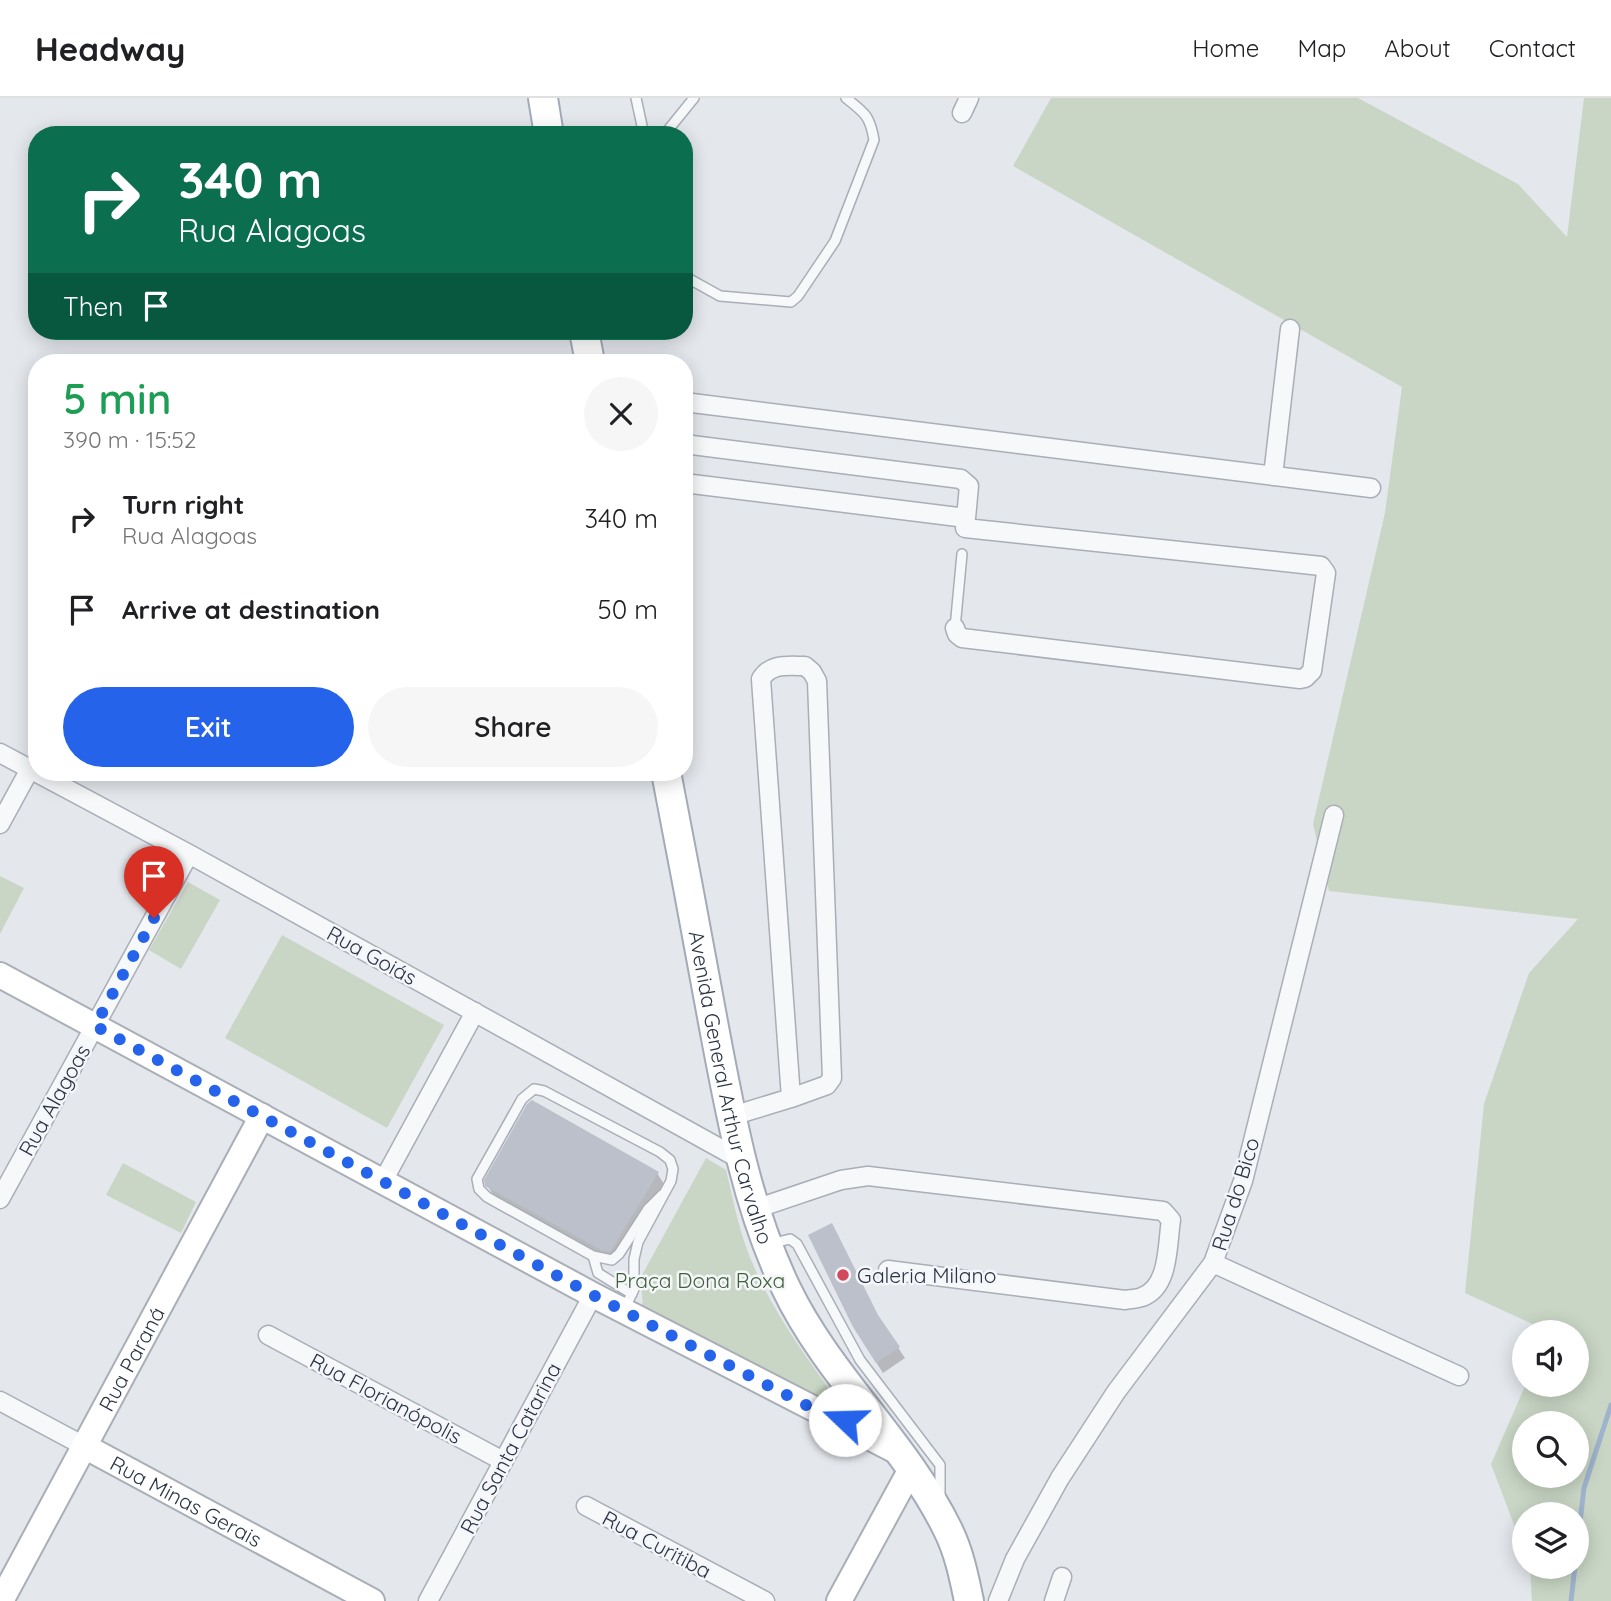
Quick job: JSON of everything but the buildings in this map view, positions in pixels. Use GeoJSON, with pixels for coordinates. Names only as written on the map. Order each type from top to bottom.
{"type":"FeatureCollection","features":[{"type":"Feature","properties":{"kind":"main road"},"geometry":{"type":"LineString","coordinates":[[543,98],[548,126]]}},
{"type":"Feature","properties":{"kind":"main road","name":"Avenida General Arthur Carvalho"},"geometry":{"type":"LineString","coordinates":[[668,781],[732,1116],[755,1209],[768,1245],[786,1288],[810,1330],[939,1512],[959,1556],[969,1601]]}},
{"type":"Feature","properties":{"kind":"main road"},"geometry":{"type":"LineString","coordinates":[[0,975],[593,1295],[628,1303],[905,1461],[839,1601]]}},
{"type":"Feature","properties":{"kind":"main road","name":"Rua Paraná"},"geometry":{"type":"LineString","coordinates":[[1,1601],[262,1116]]}},
{"type":"Feature","properties":{"kind":"main road"},"geometry":{"type":"LineString","coordinates":[[839,1422],[864,1406]]}},
{"type":"Feature","properties":{"kind":"main road","name":"Rua Minas Gerais"},"geometry":{"type":"LineString","coordinates":[[84,1446],[372,1601]]}},
{"type":"Feature","properties":{"kind":"street"},"geometry":{"type":"LineString","coordinates":[[1273,476],[1290,329]]}},
{"type":"Feature","properties":{"kind":"street"},"geometry":{"type":"LineString","coordinates":[[693,403],[1371,488]]}},
{"type":"Feature","properties":{"kind":"street"},"geometry":{"type":"LineString","coordinates":[[693,445],[961,479],[969,486],[966,519],[693,484]]}},
{"type":"Feature","properties":{"kind":"street"},"geometry":{"type":"LineString","coordinates":[[955,628],[962,638],[1300,680],[1312,671],[1326,573],[1321,566],[965,528]]}},
{"type":"Feature","properties":{"kind":"street"},"geometry":{"type":"LineString","coordinates":[[732,1116],[791,1098],[827,1085],[832,1078],[817,681],[805,666],[772,667],[761,679],[791,1098]]}},
{"type":"Feature","properties":{"kind":"street","name":"Rua Goiás"},"geometry":{"type":"LineString","coordinates":[[0,753],[28,768]]}},
{"type":"Feature","properties":{"kind":"street"},"geometry":{"type":"LineString","coordinates":[[0,824],[28,773]]}},
{"type":"Feature","properties":{"kind":"street","name":"Rua Goiás"},"geometry":{"type":"LineString","coordinates":[[53,781],[189,853],[743,1161]]}},
{"type":"Feature","properties":{"kind":"street","name":"Rua do Bico"},"geometry":{"type":"LineString","coordinates":[[998,1601],[1015,1559],[1060,1478],[1116,1392],[1213,1263],[1242,1181],[1334,816]]}},
{"type":"Feature","properties":{"kind":"street","name":"Rua Alagoas"},"geometry":{"type":"LineString","coordinates":[[0,1199],[189,853]]}},
{"type":"Feature","properties":{"kind":"street"},"geometry":{"type":"LineString","coordinates":[[383,1181],[475,1012]]}},
{"type":"Feature","properties":{"kind":"street"},"geometry":{"type":"LineString","coordinates":[[755,1209],[841,1180],[868,1176],[1163,1211],[1171,1220],[1163,1272],[1157,1285],[1142,1297],[1125,1300],[888,1270]]}},
{"type":"Feature","properties":{"kind":"street"},"geometry":{"type":"LineString","coordinates":[[1213,1263],[1459,1376]]}},
{"type":"Feature","properties":{"kind":"street","name":"Rua Santa Catarina"},"geometry":{"type":"LineString","coordinates":[[428,1601],[593,1295]]}},
{"type":"Feature","properties":{"kind":"street","name":"Rua Florianópolis"},"geometry":{"type":"LineString","coordinates":[[268,1335],[503,1461]]}},
{"type":"Feature","properties":{"kind":"street","name":"Rua Minas Gerais"},"geometry":{"type":"LineString","coordinates":[[0,1401],[84,1446]]}},
{"type":"Feature","properties":{"kind":"street","name":"Rua Curitiba"},"geometry":{"type":"LineString","coordinates":[[586,1506],[765,1601]]}},
{"type":"Feature","properties":{"kind":"street"},"geometry":{"type":"LineString","coordinates":[[1054,1601],[1062,1577]]}},
{"type":"Feature","properties":{"kind":"lane"},"geometry":{"type":"LineString","coordinates":[[636,98],[642,126]]}},
{"type":"Feature","properties":{"kind":"lane"},"geometry":{"type":"LineString","coordinates":[[671,126],[694,98]]}},
{"type":"Feature","properties":{"kind":"lane"},"geometry":{"type":"LineString","coordinates":[[693,281],[720,296],[791,302],[798,296],[835,241],[874,140],[866,114],[846,98]]}},
{"type":"Feature","properties":{"kind":"lane"},"geometry":{"type":"LineString","coordinates":[[955,628],[962,554]]}},
{"type":"Feature","properties":{"kind":"lane"},"geometry":{"type":"LineString","coordinates":[[593,1256],[598,1273],[628,1303],[635,1281],[634,1259],[638,1242],[671,1181],[673,1169],[670,1160],[660,1152],[544,1091],[530,1091],[515,1110],[477,1179],[479,1189],[487,1197],[593,1256],[612,1260],[620,1254],[649,1209],[662,1195]]}},
{"type":"Feature","properties":{"kind":"lane"},"geometry":{"type":"LineString","coordinates":[[768,1245],[790,1239],[797,1244],[860,1360],[940,1465],[939,1512]]}},
{"type":"Feature","properties":{"kind":"green space"},"geometry":{"type":"Polygon","coordinates":[[[1051,98],[1358,98],[1518,184],[1567,237],[1584,98],[1611,98],[1611,1601],[1532,1601],[1531,1579],[1589,1579],[1589,1502],[1512,1502],[1512,1519],[1491,1464],[1512,1416],[1512,1488],[1589,1488],[1589,1411],[1514,1411],[1520,1397],[1589,1397],[1589,1320],[1524,1320],[1465,1293],[1484,1104],[1529,973],[1578,919],[1329,891],[1313,824],[1385,513],[1402,387],[1013,166],[1051,98]]]}},
{"type":"Feature","properties":{"kind":"green space"},"geometry":{"type":"Polygon","coordinates":[[[0,876],[24,888],[0,934],[0,876]]]}},
{"type":"Feature","properties":{"kind":"green space"},"geometry":{"type":"Polygon","coordinates":[[[188,882],[220,900],[181,969],[149,950],[188,882]]]}},
{"type":"Feature","properties":{"kind":"green space"},"geometry":{"type":"Polygon","coordinates":[[[282,935],[444,1025],[387,1128],[225,1038],[282,935]]]}},
{"type":"Feature","properties":{"kind":"green space","name":"Praça Dona Roxa"},"geometry":{"type":"Polygon","coordinates":[[[706,1158],[726,1170],[753,1265],[785,1324],[836,1398],[833,1408],[643,1312],[641,1277],[706,1158]]]}},
{"type":"Feature","properties":{"kind":"green space"},"geometry":{"type":"Polygon","coordinates":[[[123,1163],[196,1202],[181,1233],[106,1195],[123,1163]]]}},
{"type":"Feature","properties":{"kind":"waterway"},"geometry":{"type":"LineString","coordinates":[[1582,1502],[1584,1488],[1611,1405]]}},
{"type":"Feature","properties":{"kind":"waterway"},"geometry":{"type":"LineString","coordinates":[[1571,1601],[1574,1579]]}},
{"type":"Feature","properties":{"kind":"place","name":"Galeria Milano"},"geometry":{"type":"Point","coordinates":[843,1275]}},
{"type":"Feature","properties":{"kind":"route"},"geometry":{"type":"LineString","coordinates":[[154,918],[95,1026],[593,1295],[839,1422],[845,1420]]}}]}
